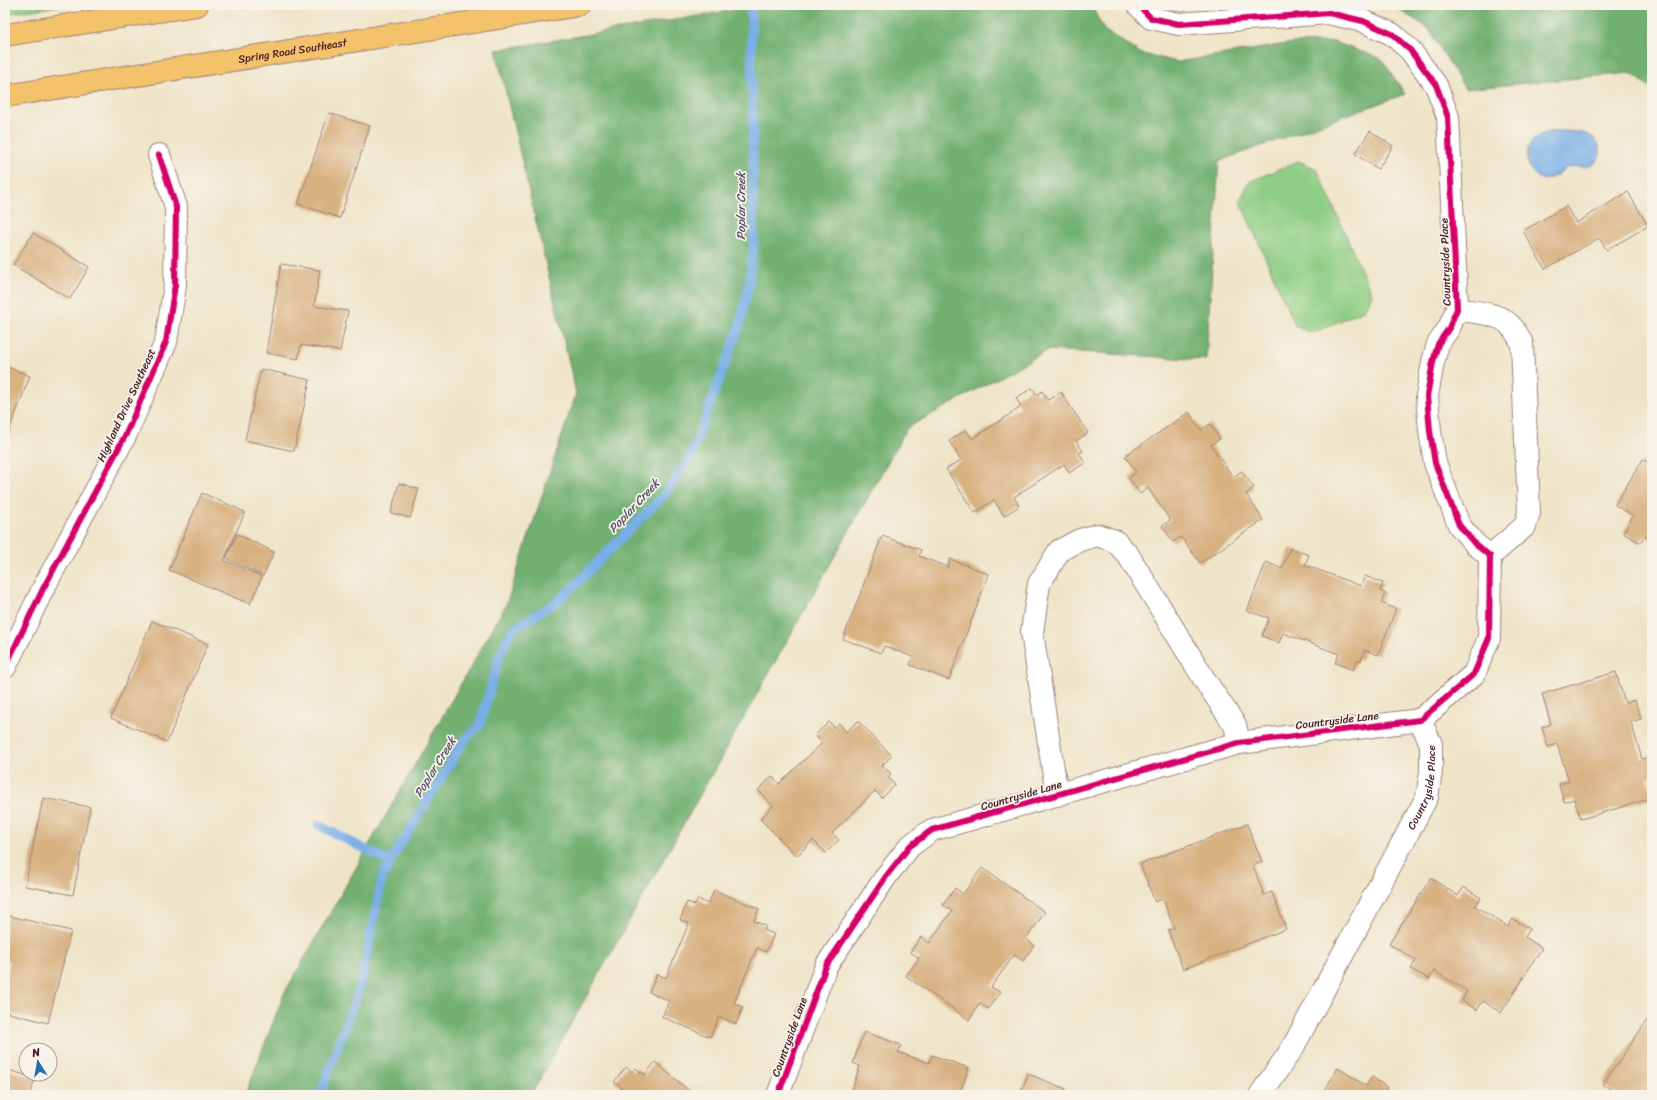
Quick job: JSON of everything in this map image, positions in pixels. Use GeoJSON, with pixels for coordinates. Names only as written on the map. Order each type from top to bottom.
{"type":"FeatureCollection","features":[{"type":"Feature","properties":{"kind":"main road"},"geometry":{"type":"LineString","coordinates":[[5,36],[197,5]]}},
{"type":"Feature","properties":{"kind":"main road","name":"Spring Road Southeast"},"geometry":{"type":"LineString","coordinates":[[5,96],[580,5]]}},
{"type":"Feature","properties":{"kind":"street","name":"Countryside Place"},"geometry":{"type":"LineString","coordinates":[[1138,5],[1151,18],[1179,24],[1329,13],[1363,21],[1392,34],[1410,50],[1436,85],[1448,117],[1457,309],[1449,328],[1438,344],[1433,362],[1427,396],[1430,431],[1435,463],[1457,520],[1475,544],[1490,556]]}},
{"type":"Feature","properties":{"kind":"street","name":"Highland Drive Southeast"},"geometry":{"type":"LineString","coordinates":[[5,667],[43,589],[126,434],[166,342],[175,285],[176,207],[159,155]]}},
{"type":"Feature","properties":{"kind":"street"},"geometry":{"type":"LineString","coordinates":[[1420,720],[1474,674],[1489,638],[1490,556],[1525,526],[1529,513],[1522,344],[1511,324],[1498,317],[1457,309]]}},
{"type":"Feature","properties":{"kind":"street","name":"Countryside Lane"},"geometry":{"type":"LineString","coordinates":[[1057,795],[1032,632],[1039,584],[1060,551],[1080,540],[1096,535],[1115,541],[1128,554],[1206,682],[1235,725],[1239,743]]}},
{"type":"Feature","properties":{"kind":"street","name":"Countryside Place"},"geometry":{"type":"LineString","coordinates":[[1260,1095],[1292,1049],[1427,797],[1431,772],[1431,744],[1420,720]]}},
{"type":"Feature","properties":{"kind":"street","name":"Countryside Lane"},"geometry":{"type":"LineString","coordinates":[[778,1095],[826,966],[887,875],[910,846],[932,830],[1239,743],[1420,720]]}},
{"type":"Feature","properties":{"kind":"green space"},"geometry":{"type":"Polygon","coordinates":[[[5,5],[65,5],[5,14],[5,5]]]}},
{"type":"Feature","properties":{"kind":"green space"},"geometry":{"type":"Polygon","coordinates":[[[764,5],[1091,5],[1104,30],[1142,54],[1178,62],[1292,43],[1334,42],[1382,59],[1405,94],[1219,161],[1206,360],[1048,350],[907,428],[531,1095],[245,1095],[284,994],[506,605],[576,393],[496,50],[764,5]]]}},
{"type":"Feature","properties":{"kind":"green space"},"geometry":{"type":"Polygon","coordinates":[[[1392,5],[1652,5],[1652,88],[1630,73],[1465,89],[1428,28],[1392,5]]]}},
{"type":"Feature","properties":{"kind":"green space"},"geometry":{"type":"Polygon","coordinates":[[[1298,161],[1317,169],[1372,295],[1364,310],[1313,333],[1296,327],[1240,201],[1249,182],[1298,161]]]}},
{"type":"Feature","properties":{"kind":"water"},"geometry":{"type":"Polygon","coordinates":[[[1567,131],[1584,133],[1593,138],[1599,145],[1599,158],[1592,165],[1584,167],[1568,167],[1557,175],[1543,180],[1536,176],[1528,164],[1527,150],[1530,144],[1535,138],[1542,134],[1567,131]]]}},
{"type":"Feature","properties":{"kind":"building"},"geometry":{"type":"Polygon","coordinates":[[[329,113],[370,126],[340,218],[298,204],[329,113]]]}},
{"type":"Feature","properties":{"kind":"building"},"geometry":{"type":"Polygon","coordinates":[[[1370,131],[1393,146],[1378,169],[1355,154],[1370,131]]]}},
{"type":"Feature","properties":{"kind":"building"},"geometry":{"type":"Polygon","coordinates":[[[1628,192],[1648,226],[1607,250],[1599,238],[1545,269],[1523,231],[1566,206],[1576,223],[1628,192]]]}},
{"type":"Feature","properties":{"kind":"building"},"geometry":{"type":"Polygon","coordinates":[[[33,233],[89,267],[70,299],[13,265],[33,233]]]}},
{"type":"Feature","properties":{"kind":"building"},"geometry":{"type":"Polygon","coordinates":[[[281,264],[320,270],[314,306],[348,311],[340,351],[301,345],[298,359],[266,353],[281,264]]]}},
{"type":"Feature","properties":{"kind":"building"},"geometry":{"type":"Polygon","coordinates":[[[5,366],[30,376],[5,441],[5,366]]]}},
{"type":"Feature","properties":{"kind":"building"},"geometry":{"type":"Polygon","coordinates":[[[261,369],[310,380],[294,451],[245,440],[261,369]]]}},
{"type":"Feature","properties":{"kind":"building"},"geometry":{"type":"Polygon","coordinates":[[[1032,388],[1037,395],[1042,391],[1048,400],[1061,392],[1088,433],[1076,441],[1083,451],[1079,453],[1085,463],[1069,473],[1064,464],[1014,497],[1019,506],[1004,516],[994,500],[975,513],[946,469],[961,460],[949,441],[966,430],[972,439],[1021,407],[1016,398],[1032,388]]]}},
{"type":"Feature","properties":{"kind":"building"},"geometry":{"type":"Polygon","coordinates":[[[1189,412],[1201,430],[1210,424],[1220,439],[1211,445],[1233,477],[1242,471],[1254,488],[1246,494],[1263,520],[1200,563],[1181,537],[1173,542],[1162,526],[1170,520],[1148,488],[1140,494],[1129,478],[1136,472],[1125,456],[1189,412]]]}},
{"type":"Feature","properties":{"kind":"building"},"geometry":{"type":"Polygon","coordinates":[[[1643,459],[1652,465],[1652,540],[1645,536],[1640,543],[1623,533],[1633,516],[1615,505],[1643,459]]]}},
{"type":"Feature","properties":{"kind":"building"},"geometry":{"type":"Polygon","coordinates":[[[399,483],[419,489],[410,518],[391,513],[399,483]]]}},
{"type":"Feature","properties":{"kind":"building"},"geometry":{"type":"Polygon","coordinates":[[[202,493],[245,512],[224,560],[262,577],[250,604],[169,570],[202,493]]]}},
{"type":"Feature","properties":{"kind":"building"},"geometry":{"type":"Polygon","coordinates":[[[237,534],[274,552],[263,576],[226,558],[237,534]]]}},
{"type":"Feature","properties":{"kind":"building"},"geometry":{"type":"Polygon","coordinates":[[[882,536],[921,550],[919,556],[948,567],[950,559],[989,574],[949,680],[910,665],[913,657],[884,646],[881,653],[843,639],[882,536]]]}},
{"type":"Feature","properties":{"kind":"building"},"geometry":{"type":"Polygon","coordinates":[[[1290,548],[1309,555],[1305,565],[1361,586],[1365,576],[1383,583],[1380,591],[1385,593],[1381,603],[1396,609],[1378,655],[1365,650],[1361,661],[1357,660],[1353,670],[1335,663],[1339,654],[1283,633],[1279,643],[1262,636],[1269,618],[1247,611],[1266,562],[1282,569],[1290,548]]]}},
{"type":"Feature","properties":{"kind":"building"},"geometry":{"type":"Polygon","coordinates":[[[152,621],[208,644],[167,742],[111,718],[152,621]]]}},
{"type":"Feature","properties":{"kind":"building"},"geometry":{"type":"Polygon","coordinates":[[[1616,672],[1625,703],[1635,700],[1641,719],[1631,722],[1642,759],[1652,756],[1652,777],[1648,778],[1652,798],[1581,819],[1574,799],[1564,802],[1559,784],[1569,781],[1557,744],[1548,747],[1542,727],[1551,724],[1542,694],[1616,672]]]}},
{"type":"Feature","properties":{"kind":"building"},"geometry":{"type":"Polygon","coordinates":[[[858,721],[892,756],[882,765],[891,774],[888,777],[895,785],[882,798],[875,791],[832,833],[839,840],[826,853],[813,840],[797,856],[760,819],[773,806],[758,790],[772,776],[779,784],[822,743],[815,735],[829,722],[835,728],[839,723],[846,732],[858,721]]]}},
{"type":"Feature","properties":{"kind":"building"},"geometry":{"type":"Polygon","coordinates":[[[43,798],[90,807],[73,895],[25,886],[43,798]]]}},
{"type":"Feature","properties":{"kind":"building"},"geometry":{"type":"Polygon","coordinates":[[[1247,824],[1262,862],[1253,865],[1264,895],[1272,892],[1286,929],[1183,969],[1168,930],[1174,928],[1163,899],[1155,902],[1140,864],[1247,824]]]}},
{"type":"Feature","properties":{"kind":"building"},"geometry":{"type":"Polygon","coordinates":[[[982,868],[1045,912],[1026,939],[1034,945],[1023,961],[1014,955],[991,987],[1000,992],[988,1009],[980,1003],[969,1020],[906,976],[919,958],[910,952],[921,937],[929,943],[952,911],[943,905],[955,888],[963,894],[982,868]]]}},
{"type":"Feature","properties":{"kind":"building"},"geometry":{"type":"Polygon","coordinates":[[[1431,878],[1458,896],[1464,887],[1481,898],[1475,906],[1508,927],[1513,919],[1530,929],[1525,937],[1542,948],[1501,1013],[1483,1001],[1477,1010],[1462,1000],[1467,991],[1434,971],[1429,979],[1411,969],[1416,960],[1389,944],[1431,878]]]}},
{"type":"Feature","properties":{"kind":"building"},"geometry":{"type":"Polygon","coordinates":[[[714,890],[759,909],[754,921],[766,926],[764,930],[774,934],[766,952],[757,948],[734,1003],[743,1007],[736,1024],[719,1017],[710,1037],[662,1017],[669,1001],[649,992],[657,974],[666,978],[689,923],[680,920],[687,902],[695,905],[698,899],[708,904],[714,890]]]}},
{"type":"Feature","properties":{"kind":"building"},"geometry":{"type":"Polygon","coordinates":[[[6,915],[71,931],[48,1023],[5,1012],[5,980],[10,961],[5,960],[6,915]]]}},
{"type":"Feature","properties":{"kind":"building"},"geometry":{"type":"Polygon","coordinates":[[[1652,1013],[1652,1095],[1619,1095],[1603,1084],[1652,1013]]]}},
{"type":"Feature","properties":{"kind":"building"},"geometry":{"type":"Polygon","coordinates":[[[864,1032],[901,1045],[898,1052],[929,1063],[932,1055],[969,1068],[959,1095],[850,1095],[860,1066],[853,1063],[864,1032]]]}},
{"type":"Feature","properties":{"kind":"building"},"geometry":{"type":"Polygon","coordinates":[[[655,1062],[693,1094],[616,1095],[622,1088],[614,1082],[626,1067],[632,1072],[636,1068],[645,1075],[655,1062]]]}},
{"type":"Feature","properties":{"kind":"building"},"geometry":{"type":"Polygon","coordinates":[[[1338,1068],[1366,1086],[1372,1077],[1388,1088],[1384,1095],[1322,1095],[1338,1068]]]}},
{"type":"Feature","properties":{"kind":"building"},"geometry":{"type":"Polygon","coordinates":[[[5,1069],[18,1073],[18,1082],[34,1082],[30,1095],[5,1095],[5,1069]]]}},
{"type":"Feature","properties":{"kind":"building"},"geometry":{"type":"Polygon","coordinates":[[[1028,1074],[1066,1089],[1064,1095],[1020,1095],[1028,1074]]]}},
{"type":"Feature","properties":{"kind":"waterway","name":"Poplar Creek"},"geometry":{"type":"LineString","coordinates":[[320,1095],[361,983],[382,879],[390,862],[466,738],[480,725],[500,654],[512,630],[561,599],[666,493],[691,455],[739,328],[749,284],[754,239],[751,5]]}},
{"type":"Feature","properties":{"kind":"waterway"},"geometry":{"type":"LineString","coordinates":[[318,825],[390,862]]}},
{"type":"Feature","properties":{"kind":"cycle path"},"geometry":{"type":"LineString","coordinates":[[778,1095],[826,966],[887,875],[910,846],[932,830],[1239,743],[1420,720],[1474,674],[1489,638],[1490,556],[1475,544],[1459,525],[1435,463],[1430,431],[1427,396],[1433,362],[1438,344],[1449,328],[1457,309],[1448,117],[1436,85],[1410,50],[1392,34],[1363,21],[1329,13],[1179,24],[1151,18],[1138,5]]}},
{"type":"Feature","properties":{"kind":"cycle path"},"geometry":{"type":"LineString","coordinates":[[5,667],[43,589],[126,434],[166,342],[175,285],[176,207],[159,155]]}}]}
